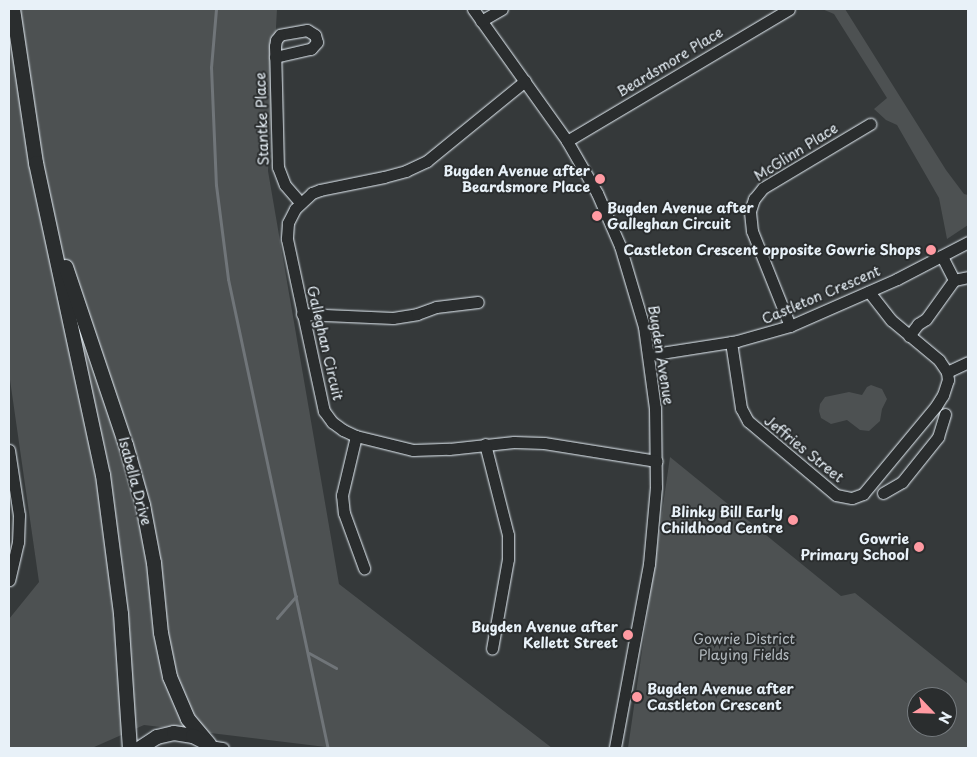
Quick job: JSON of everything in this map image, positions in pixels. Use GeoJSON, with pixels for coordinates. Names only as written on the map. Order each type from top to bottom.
{"type":"FeatureCollection","features":[{"type":"Feature","properties":{"kind":"main road","name":"Isabella Drive"},"geometry":{"type":"LineString","coordinates":[[13,9],[30,130],[103,474],[121,614],[130,748]]}},
{"type":"Feature","properties":{"kind":"main road","name":"Isabella Drive"},"geometry":{"type":"LineString","coordinates":[[49,217],[109,393],[138,488],[154,563],[161,633],[170,677],[180,705],[213,747]]}},
{"type":"Feature","properties":{"kind":"main road"},"geometry":{"type":"LineString","coordinates":[[140,748],[157,737],[174,733],[193,736],[213,747]]}},
{"type":"Feature","properties":{"kind":"street","name":"Bugden Avenue"},"geometry":{"type":"LineString","coordinates":[[473,9],[567,141],[596,193],[620,246],[637,300],[648,355],[655,408],[657,461],[649,564],[615,748]]}},
{"type":"Feature","properties":{"kind":"street"},"geometry":{"type":"LineString","coordinates":[[481,21],[502,9]]}},
{"type":"Feature","properties":{"kind":"street","name":"Beardsmore Place"},"geometry":{"type":"LineString","coordinates":[[567,141],[789,9]]}},
{"type":"Feature","properties":{"kind":"street","name":"Stantke Place"},"geometry":{"type":"LineString","coordinates":[[275,56],[278,167],[285,185],[300,202]]}},
{"type":"Feature","properties":{"kind":"street"},"geometry":{"type":"LineString","coordinates":[[300,202],[320,190],[384,177],[406,171],[427,161],[525,81]]}},
{"type":"Feature","properties":{"kind":"street","name":"McGlinn Place"},"geometry":{"type":"LineString","coordinates":[[790,326],[750,224],[750,211],[754,199],[763,188],[870,124]]}},
{"type":"Feature","properties":{"kind":"street","name":"Galleghan Circuit"},"geometry":{"type":"LineString","coordinates":[[300,202],[288,223],[287,239],[324,411],[332,422],[343,430],[356,436],[413,450],[449,449],[485,444],[544,443],[657,461]]}},
{"type":"Feature","properties":{"kind":"street","name":"Castleton Crescent"},"geometry":{"type":"LineString","coordinates":[[648,355],[731,342],[764,335],[790,326],[869,292],[968,242]]}},
{"type":"Feature","properties":{"kind":"street"},"geometry":{"type":"LineString","coordinates":[[942,256],[954,280]]}},
{"type":"Feature","properties":{"kind":"street"},"geometry":{"type":"LineString","coordinates":[[909,336],[918,324],[926,319],[954,280],[968,276]]}},
{"type":"Feature","properties":{"kind":"street"},"geometry":{"type":"LineString","coordinates":[[869,292],[891,320],[940,360],[947,372],[968,362]]}},
{"type":"Feature","properties":{"kind":"street"},"geometry":{"type":"LineString","coordinates":[[302,314],[393,318],[417,314],[436,307],[478,302]]}},
{"type":"Feature","properties":{"kind":"street","name":"Jeffries Street"},"geometry":{"type":"LineString","coordinates":[[731,342],[741,408],[748,421],[836,495],[844,498],[852,498],[863,494],[877,478],[943,396],[947,388],[947,372]]}},
{"type":"Feature","properties":{"kind":"street"},"geometry":{"type":"LineString","coordinates":[[883,493],[902,482],[938,437],[946,414]]}},
{"type":"Feature","properties":{"kind":"street"},"geometry":{"type":"LineString","coordinates":[[356,436],[342,495],[344,513],[364,568]]}},
{"type":"Feature","properties":{"kind":"street"},"geometry":{"type":"LineString","coordinates":[[485,444],[508,535],[508,559],[492,649]]}},
{"type":"Feature","properties":{"kind":"street"},"geometry":{"type":"LineString","coordinates":[[9,450],[19,515],[18,542],[9,580]]}},
{"type":"Feature","properties":{"kind":"green space"},"geometry":{"type":"Polygon","coordinates":[[[9,9],[277,9],[268,171],[339,584],[552,748],[334,748],[144,725],[92,748],[9,748],[9,619],[39,582],[9,373],[9,9]]]}},
{"type":"Feature","properties":{"kind":"green space"},"geometry":{"type":"Polygon","coordinates":[[[822,9],[845,9],[946,170],[964,194],[968,195],[968,225],[947,239],[939,198],[897,125],[886,120],[874,109],[887,98],[834,14],[822,9]]]}},
{"type":"Feature","properties":{"kind":"green space"},"geometry":{"type":"Polygon","coordinates":[[[871,385],[882,389],[887,399],[882,409],[880,421],[869,431],[860,430],[847,420],[831,424],[821,418],[820,404],[825,397],[849,392],[862,395],[867,387],[871,385]]]}},
{"type":"Feature","properties":{"kind":"green space","name":"Gowrie District Playing Fields"},"geometry":{"type":"Polygon","coordinates":[[[670,457],[841,596],[855,593],[968,684],[968,748],[628,748],[670,457]]]}},
{"type":"Feature","properties":{"kind":"waterway"},"geometry":{"type":"LineString","coordinates":[[216,9],[211,67],[216,185],[228,279],[328,748]]}},
{"type":"Feature","properties":{"kind":"waterway"},"geometry":{"type":"LineString","coordinates":[[277,618],[296,596]]}},
{"type":"Feature","properties":{"kind":"waterway"},"geometry":{"type":"LineString","coordinates":[[309,653],[336,668]]}},
{"type":"Feature","properties":{"kind":"place","name":"Bugden Avenue after Beardsmore Place"},"geometry":{"type":"Point","coordinates":[600,179]}},
{"type":"Feature","properties":{"kind":"place","name":"Bugden Avenue after Galleghan Circuit"},"geometry":{"type":"Point","coordinates":[597,216]}},
{"type":"Feature","properties":{"kind":"place","name":"Castleton Crescent opposite Gowrie Shops"},"geometry":{"type":"Point","coordinates":[931,250]}},
{"type":"Feature","properties":{"kind":"place","name":"Blinky Bill Early Childhood Centre"},"geometry":{"type":"Point","coordinates":[793,520]}},
{"type":"Feature","properties":{"kind":"place","name":"Gowrie Primary School"},"geometry":{"type":"Point","coordinates":[919,547]}},
{"type":"Feature","properties":{"kind":"place","name":"Bugden Avenue after Kellett Street"},"geometry":{"type":"Point","coordinates":[628,635]}},
{"type":"Feature","properties":{"kind":"place","name":"Bugden Avenue after Castleton Crescent"},"geometry":{"type":"Point","coordinates":[637,697]}}]}
